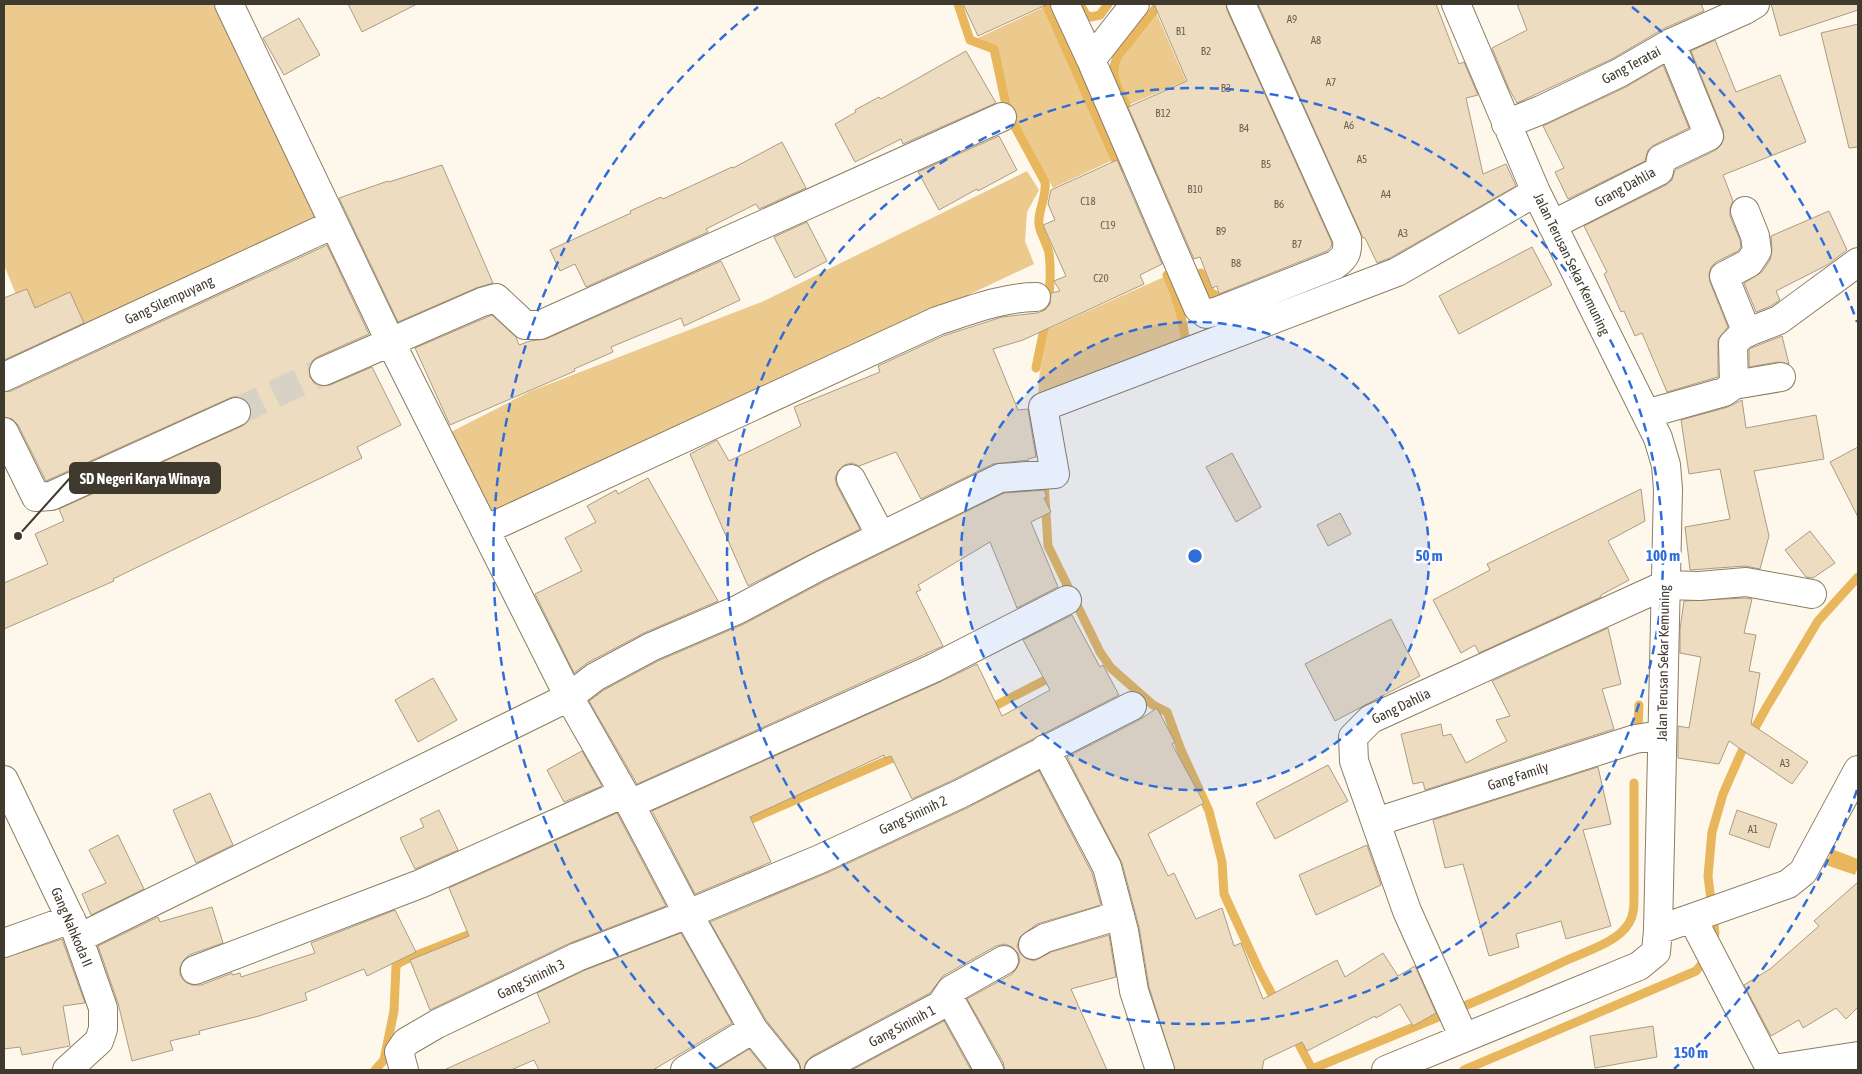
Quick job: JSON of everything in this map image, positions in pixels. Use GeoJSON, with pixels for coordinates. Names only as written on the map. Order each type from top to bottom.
{"type":"FeatureCollection","features":[{"type":"Feature","properties":{"kind":"street"},"geometry":{"type":"LineString","coordinates":[[228,4],[390,341],[569,697],[753,1028],[786,1070]]}},
{"type":"Feature","properties":{"kind":"street"},"geometry":{"type":"LineString","coordinates":[[1065,4],[1198,308],[1206,314],[1218,312],[1335,265],[1344,259],[1348,250],[1347,239],[1241,4]]}},
{"type":"Feature","properties":{"kind":"street"},"geometry":{"type":"LineString","coordinates":[[1091,60],[1136,4]]}},
{"type":"Feature","properties":{"kind":"street","name":"Jalan Terusan Sekar Kemuning"},"geometry":{"type":"LineString","coordinates":[[1386,1070],[1640,966],[1656,952],[1658,930],[1668,488],[1666,465],[1658,438],[1536,192],[1456,4]]}},
{"type":"Feature","properties":{"kind":"street","name":"Gang Teratai"},"geometry":{"type":"LineString","coordinates":[[1506,124],[1541,110],[1619,73],[1671,43],[1745,10],[1754,4]]}},
{"type":"Feature","properties":{"kind":"street","name":"Grang Dahlia"},"geometry":{"type":"LineString","coordinates":[[1552,225],[1659,171],[1662,159],[1709,136],[1671,43]]}},
{"type":"Feature","properties":{"kind":"street"},"geometry":{"type":"LineString","coordinates":[[324,371],[390,341],[482,302],[496,298],[525,325],[540,325],[1002,117]]}},
{"type":"Feature","properties":{"kind":"street"},"geometry":{"type":"LineString","coordinates":[[4,943],[75,929],[569,697],[595,677],[651,647],[737,610],[818,567],[1000,478],[1055,474],[1043,407],[1397,272],[1536,192]]}},
{"type":"Feature","properties":{"kind":"street"},"geometry":{"type":"LineString","coordinates":[[1745,211],[1755,236],[1757,251],[1749,263],[1724,276],[1747,333]]}},
{"type":"Feature","properties":{"kind":"street","name":"Gang Silempuyang"},"geometry":{"type":"LineString","coordinates":[[4,376],[334,224]]}},
{"type":"Feature","properties":{"kind":"street"},"geometry":{"type":"LineString","coordinates":[[1734,384],[1733,344],[1743,334],[1779,320],[1858,262]]}},
{"type":"Feature","properties":{"kind":"street"},"geometry":{"type":"LineString","coordinates":[[485,530],[937,321],[1024,297],[1036,297]]}},
{"type":"Feature","properties":{"kind":"street"},"geometry":{"type":"LineString","coordinates":[[1646,414],[1724,392],[1734,384],[1781,376]]}},
{"type":"Feature","properties":{"kind":"street"},"geometry":{"type":"LineString","coordinates":[[4,432],[36,496],[51,496],[236,412]]}},
{"type":"Feature","properties":{"kind":"street"},"geometry":{"type":"LineString","coordinates":[[851,479],[881,536]]}},
{"type":"Feature","properties":{"kind":"street"},"geometry":{"type":"LineString","coordinates":[[1665,585],[1700,586],[1746,582],[1812,594]]}},
{"type":"Feature","properties":{"kind":"street","name":"Gang Dahlia"},"geometry":{"type":"LineString","coordinates":[[1464,1038],[1407,911],[1354,761],[1353,737],[1371,719],[1665,585]]}},
{"type":"Feature","properties":{"kind":"street"},"geometry":{"type":"LineString","coordinates":[[195,970],[420,884],[627,799],[934,668],[1068,600]]}},
{"type":"Feature","properties":{"kind":"street","name":"Gang Sininih 2"},"geometry":{"type":"LineString","coordinates":[[688,914],[846,846],[960,794],[1132,706]]}},
{"type":"Feature","properties":{"kind":"street","name":"Gang Family"},"geometry":{"type":"LineString","coordinates":[[1376,822],[1635,739],[1662,735]]}},
{"type":"Feature","properties":{"kind":"street"},"geometry":{"type":"LineString","coordinates":[[1045,749],[1106,867],[1120,915],[1134,991],[1160,1070]]}},
{"type":"Feature","properties":{"kind":"street"},"geometry":{"type":"LineString","coordinates":[[1658,930],[1698,924],[1746,898],[1788,884],[1803,872],[1858,770]]}},
{"type":"Feature","properties":{"kind":"street","name":"Gang Nahkoda II"},"geometry":{"type":"LineString","coordinates":[[4,780],[75,929],[103,1008],[103,1029],[99,1041],[67,1070]]}},
{"type":"Feature","properties":{"kind":"street","name":"Gang Sininih 3"},"geometry":{"type":"LineString","coordinates":[[404,1070],[399,1052],[406,1042],[421,1032],[577,958],[618,940],[688,914]]}},
{"type":"Feature","properties":{"kind":"street"},"geometry":{"type":"LineString","coordinates":[[1033,945],[1045,938],[1120,915]]}},
{"type":"Feature","properties":{"kind":"street"},"geometry":{"type":"LineString","coordinates":[[1698,924],[1769,1070],[1858,1056]]}},
{"type":"Feature","properties":{"kind":"street","name":"Gang Sininih 1"},"geometry":{"type":"LineString","coordinates":[[819,1070],[941,1005],[951,990],[1004,960]]}},
{"type":"Feature","properties":{"kind":"street"},"geometry":{"type":"LineString","coordinates":[[948,996],[989,1070]]}},
{"type":"Feature","properties":{"kind":"street"},"geometry":{"type":"LineString","coordinates":[[685,1070],[753,1028]]}},
{"type":"Feature","properties":{"kind":"shaded area"},"geometry":{"type":"Polygon","coordinates":[[[4,4],[213,4],[320,220],[137,302],[36,344],[4,265],[4,4]]]}},
{"type":"Feature","properties":{"kind":"shaded area"},"geometry":{"type":"Polygon","coordinates":[[[1044,7],[1113,160],[1053,188],[1011,114],[996,45],[976,39],[1044,7]]]}},
{"type":"Feature","properties":{"kind":"shaded area"},"geometry":{"type":"Polygon","coordinates":[[[1156,12],[1186,81],[1128,105],[1116,78],[1116,63],[1156,12]]]}},
{"type":"Feature","properties":{"kind":"shaded area"},"geometry":{"type":"Polygon","coordinates":[[[1027,171],[1039,190],[1027,212],[1025,241],[1034,264],[492,520],[449,433],[531,391],[764,301],[1027,171]]]}},
{"type":"Feature","properties":{"kind":"shaded area"},"geometry":{"type":"Polygon","coordinates":[[[1166,276],[1182,325],[1184,343],[1038,400],[1039,378],[1048,329],[1166,276]]]}},
{"type":"Feature","properties":{"kind":"shaded area"},"geometry":{"type":"Polygon","coordinates":[[[1832,849],[1858,859],[1855,875],[1826,865],[1832,849]]]}},
{"type":"Feature","properties":{"kind":"building"},"geometry":{"type":"Polygon","coordinates":[[[348,4],[417,4],[362,32],[348,4]]]}},
{"type":"Feature","properties":{"kind":"building"},"geometry":{"type":"Polygon","coordinates":[[[963,4],[1048,4],[978,36],[963,4]]]}},
{"type":"Feature","properties":{"kind":"building"},"geometry":{"type":"Polygon","coordinates":[[[1154,4],[1226,4],[1227,10],[1332,243],[1327,251],[1219,294],[1217,286],[1212,288],[1200,257],[1194,259],[1128,107],[1187,81],[1154,4]]]}},
{"type":"Feature","properties":{"kind":"building"},"geometry":{"type":"Polygon","coordinates":[[[1258,4],[1436,4],[1459,64],[1464,62],[1478,95],[1466,98],[1483,174],[1506,164],[1516,186],[1390,258],[1377,263],[1365,238],[1363,238],[1258,4]]]}},
{"type":"Feature","properties":{"kind":"building"},"geometry":{"type":"Polygon","coordinates":[[[1517,4],[1701,4],[1704,11],[1663,29],[1612,59],[1517,103],[1492,48],[1527,30],[1517,4]]]}},
{"type":"Feature","properties":{"kind":"building"},"geometry":{"type":"Polygon","coordinates":[[[1771,4],[1858,4],[1858,10],[1780,36],[1771,4]]]}},
{"type":"Feature","properties":{"kind":"building"},"geometry":{"type":"Polygon","coordinates":[[[299,18],[320,55],[284,75],[263,38],[299,18]]]}},
{"type":"Feature","properties":{"kind":"building"},"geometry":{"type":"Polygon","coordinates":[[[1858,24],[1858,147],[1849,148],[1821,33],[1858,24]]]}},
{"type":"Feature","properties":{"kind":"building"},"geometry":{"type":"Polygon","coordinates":[[[1715,40],[1736,92],[1780,75],[1806,142],[1723,175],[1733,201],[1730,208],[1730,216],[1741,247],[1738,251],[1716,262],[1711,267],[1709,274],[1710,282],[1728,327],[1718,339],[1718,377],[1667,392],[1642,333],[1635,336],[1624,311],[1621,312],[1604,274],[1607,272],[1584,226],[1666,185],[1672,180],[1675,170],[1716,150],[1721,145],[1724,138],[1723,130],[1691,51],[1715,40]]]}},
{"type":"Feature","properties":{"kind":"building"},"geometry":{"type":"Polygon","coordinates":[[[966,51],[996,103],[903,144],[901,139],[855,162],[835,124],[856,112],[855,110],[879,97],[881,99],[966,51]]]}},
{"type":"Feature","properties":{"kind":"building"},"geometry":{"type":"Polygon","coordinates":[[[1663,65],[1689,128],[1654,145],[1648,150],[1645,161],[1568,199],[1555,172],[1564,168],[1543,126],[1626,87],[1663,65]]]}},
{"type":"Feature","properties":{"kind":"building"},"geometry":{"type":"Polygon","coordinates":[[[999,136],[1017,170],[939,210],[918,172],[999,136]]]}},
{"type":"Feature","properties":{"kind":"building"},"geometry":{"type":"Polygon","coordinates":[[[782,142],[806,188],[759,209],[756,204],[706,229],[708,232],[586,287],[575,264],[560,271],[550,250],[631,213],[630,211],[661,197],[663,199],[733,168],[782,142]]]}},
{"type":"Feature","properties":{"kind":"building"},"geometry":{"type":"Polygon","coordinates":[[[1117,160],[1162,264],[1140,275],[1144,284],[1023,340],[993,349],[1018,410],[1028,409],[1036,457],[1029,460],[993,464],[921,499],[896,452],[859,466],[852,463],[844,465],[838,471],[835,478],[837,486],[860,529],[748,586],[690,454],[717,440],[729,461],[801,426],[794,407],[880,372],[878,366],[943,336],[1002,317],[1037,313],[1045,310],[1050,304],[1051,293],[1060,291],[1054,281],[1066,276],[1043,225],[1055,220],[1048,204],[1051,190],[1117,160]]]}},
{"type":"Feature","properties":{"kind":"building"},"geometry":{"type":"Polygon","coordinates":[[[442,165],[493,283],[476,288],[398,322],[339,198],[442,165]]]}},
{"type":"Feature","properties":{"kind":"building"},"geometry":{"type":"Polygon","coordinates":[[[1829,211],[1847,250],[1827,265],[1776,291],[1780,300],[1756,312],[1744,283],[1762,272],[1770,260],[1772,249],[1771,236],[1829,211]]]}},
{"type":"Feature","properties":{"kind":"building"},"geometry":{"type":"Polygon","coordinates":[[[807,222],[827,261],[795,278],[774,237],[807,222]]]}},
{"type":"Feature","properties":{"kind":"building"},"geometry":{"type":"Polygon","coordinates":[[[327,245],[369,334],[317,357],[311,362],[309,369],[310,377],[315,384],[322,386],[330,385],[372,367],[401,425],[357,447],[362,458],[113,579],[114,581],[4,629],[4,583],[48,564],[35,534],[64,521],[59,509],[242,426],[249,421],[252,413],[250,405],[245,399],[237,396],[230,398],[46,481],[18,425],[12,419],[4,417],[4,392],[11,391],[327,245]]]}},
{"type":"Feature","properties":{"kind":"building"},"geometry":{"type":"Polygon","coordinates":[[[1532,247],[1552,285],[1459,334],[1439,296],[1532,247]]]}},
{"type":"Feature","properties":{"kind":"building"},"geometry":{"type":"Polygon","coordinates":[[[721,261],[740,300],[684,326],[681,318],[611,347],[613,352],[574,369],[575,371],[450,425],[415,348],[492,315],[516,337],[519,345],[530,341],[546,339],[721,261]]]}},
{"type":"Feature","properties":{"kind":"building"},"geometry":{"type":"Polygon","coordinates":[[[27,289],[35,308],[70,292],[84,323],[4,360],[4,298],[27,289]]]}},
{"type":"Feature","properties":{"kind":"building"},"geometry":{"type":"Polygon","coordinates":[[[1782,336],[1789,364],[1778,362],[1749,367],[1749,350],[1751,348],[1782,336]]]}},
{"type":"Feature","properties":{"kind":"building"},"geometry":{"type":"Polygon","coordinates":[[[1742,400],[1746,428],[1816,415],[1824,459],[1754,471],[1769,536],[1760,569],[1745,566],[1690,570],[1685,527],[1730,519],[1720,469],[1689,474],[1681,420],[1728,407],[1742,400]]]}},
{"type":"Feature","properties":{"kind":"building"},"geometry":{"type":"Polygon","coordinates":[[[1858,447],[1858,517],[1830,462],[1858,447]]]}},
{"type":"Feature","properties":{"kind":"building"},"geometry":{"type":"Polygon","coordinates":[[[1232,453],[1261,507],[1236,522],[1206,467],[1232,453]]]}},
{"type":"Feature","properties":{"kind":"building"},"geometry":{"type":"Polygon","coordinates":[[[648,478],[718,601],[644,633],[587,663],[574,673],[535,594],[582,571],[565,538],[596,522],[587,506],[616,490],[618,494],[648,478]]]}},
{"type":"Feature","properties":{"kind":"building"},"geometry":{"type":"Polygon","coordinates":[[[1641,489],[1645,521],[1608,541],[1629,580],[1601,595],[1601,597],[1479,653],[1475,645],[1461,653],[1433,600],[1490,570],[1487,564],[1641,489]]]}},
{"type":"Feature","properties":{"kind":"building"},"geometry":{"type":"Polygon","coordinates":[[[1044,490],[1047,497],[1044,498],[1051,512],[1031,522],[1058,587],[1017,608],[990,542],[918,585],[921,590],[916,592],[943,646],[637,784],[589,701],[604,690],[658,661],[744,624],[825,581],[1004,493],[1044,490]]]}},
{"type":"Feature","properties":{"kind":"building"},"geometry":{"type":"Polygon","coordinates":[[[1340,513],[1351,534],[1328,546],[1317,525],[1340,513]]]}},
{"type":"Feature","properties":{"kind":"building"},"geometry":{"type":"Polygon","coordinates":[[[1810,531],[1835,563],[1813,578],[1806,577],[1785,550],[1810,531]]]}},
{"type":"Feature","properties":{"kind":"building"},"geometry":{"type":"Polygon","coordinates":[[[1752,599],[1744,633],[1756,635],[1749,671],[1760,673],[1751,724],[1808,762],[1792,784],[1729,741],[1719,764],[1678,758],[1678,726],[1689,728],[1701,657],[1680,653],[1680,629],[1684,601],[1752,599]]]}},
{"type":"Feature","properties":{"kind":"building"},"geometry":{"type":"Polygon","coordinates":[[[1072,615],[1100,667],[1103,665],[1119,695],[912,799],[891,756],[885,758],[884,755],[750,817],[771,862],[695,894],[652,811],[977,664],[1002,716],[1050,690],[1023,640],[1072,615]]]}},
{"type":"Feature","properties":{"kind":"building"},"geometry":{"type":"Polygon","coordinates":[[[1391,619],[1420,676],[1335,721],[1305,664],[1391,619]]]}},
{"type":"Feature","properties":{"kind":"building"},"geometry":{"type":"Polygon","coordinates":[[[1608,628],[1621,684],[1602,689],[1614,729],[1425,790],[1423,782],[1413,784],[1401,734],[1441,724],[1443,736],[1451,734],[1466,763],[1507,741],[1496,720],[1510,716],[1492,681],[1608,628]]]}},
{"type":"Feature","properties":{"kind":"building"},"geometry":{"type":"Polygon","coordinates":[[[433,678],[457,720],[418,742],[395,700],[433,678]]]}},
{"type":"Feature","properties":{"kind":"building"},"geometry":{"type":"Polygon","coordinates":[[[1157,708],[1175,742],[1172,744],[1204,803],[1148,834],[1168,876],[1174,873],[1196,919],[1222,908],[1234,946],[1241,943],[1263,999],[1337,960],[1345,977],[1383,953],[1398,976],[1415,966],[1436,1013],[1413,1026],[1400,1004],[1376,1018],[1375,1016],[1307,1051],[1302,1042],[1264,1060],[1262,1070],[1175,1070],[1149,987],[1139,927],[1122,863],[1067,757],[1139,720],[1157,708]]]}},
{"type":"Feature","properties":{"kind":"building"},"geometry":{"type":"Polygon","coordinates":[[[582,751],[602,786],[564,802],[547,770],[582,751]]]}},
{"type":"Feature","properties":{"kind":"building"},"geometry":{"type":"Polygon","coordinates":[[[1328,765],[1348,801],[1275,839],[1256,803],[1328,765]]]}},
{"type":"Feature","properties":{"kind":"building"},"geometry":{"type":"Polygon","coordinates":[[[1598,767],[1611,824],[1583,830],[1611,926],[1566,939],[1561,921],[1516,934],[1519,947],[1489,956],[1463,864],[1445,868],[1433,820],[1598,767]]]}},
{"type":"Feature","properties":{"kind":"building"},"geometry":{"type":"Polygon","coordinates":[[[1039,771],[1092,873],[1101,905],[1037,924],[1020,937],[1017,946],[1025,958],[1034,961],[1051,952],[1109,935],[1116,977],[1071,989],[1107,1070],[1005,1070],[1003,1062],[967,999],[1012,974],[1017,968],[1020,961],[1018,953],[1012,947],[1005,944],[996,946],[943,976],[930,993],[812,1056],[806,1062],[804,1070],[801,1070],[798,1060],[766,1020],[710,922],[827,873],[967,808],[1039,771]]]}},
{"type":"Feature","properties":{"kind":"building"},"geometry":{"type":"Polygon","coordinates":[[[210,793],[233,845],[196,863],[173,810],[210,793]]]}},
{"type":"Feature","properties":{"kind":"building"},"geometry":{"type":"Polygon","coordinates":[[[439,810],[458,850],[415,869],[400,838],[424,827],[420,819],[439,810]]]}},
{"type":"Feature","properties":{"kind":"building"},"geometry":{"type":"Polygon","coordinates":[[[1737,810],[1777,824],[1769,848],[1729,834],[1737,810]]]}},
{"type":"Feature","properties":{"kind":"building"},"geometry":{"type":"Polygon","coordinates":[[[617,813],[666,906],[570,943],[430,1010],[410,960],[469,936],[449,888],[617,813]]]}},
{"type":"Feature","properties":{"kind":"building"},"geometry":{"type":"Polygon","coordinates":[[[118,835],[144,889],[91,915],[82,894],[106,883],[89,850],[118,835]]]}},
{"type":"Feature","properties":{"kind":"building"},"geometry":{"type":"Polygon","coordinates":[[[1367,845],[1381,885],[1316,915],[1299,875],[1367,845]]]}},
{"type":"Feature","properties":{"kind":"building"},"geometry":{"type":"Polygon","coordinates":[[[1858,882],[1858,1007],[1846,1019],[1836,1008],[1803,1028],[1799,1020],[1771,1036],[1744,985],[1770,969],[1819,926],[1814,921],[1858,882]]]}},
{"type":"Feature","properties":{"kind":"building"},"geometry":{"type":"Polygon","coordinates":[[[212,907],[223,943],[189,955],[183,961],[180,967],[180,975],[185,982],[192,985],[201,985],[232,973],[232,975],[240,973],[241,977],[315,953],[311,943],[395,910],[416,952],[367,976],[364,969],[305,993],[307,1000],[259,1016],[199,1031],[200,1034],[170,1041],[173,1050],[132,1061],[118,1003],[98,946],[158,917],[160,922],[212,907]]]}},
{"type":"Feature","properties":{"kind":"building"},"geometry":{"type":"Polygon","coordinates":[[[681,933],[732,1023],[653,1070],[539,1070],[534,1060],[511,1070],[444,1070],[550,1022],[537,993],[583,971],[681,933]]]}},
{"type":"Feature","properties":{"kind":"building"},"geometry":{"type":"Polygon","coordinates":[[[62,939],[85,1003],[63,1006],[70,1046],[22,1055],[20,1047],[4,1049],[4,958],[62,939]]]}},
{"type":"Feature","properties":{"kind":"building"},"geometry":{"type":"Polygon","coordinates":[[[944,1021],[971,1070],[852,1070],[944,1021]]]}},
{"type":"Feature","properties":{"kind":"building"},"geometry":{"type":"Polygon","coordinates":[[[1653,1026],[1657,1057],[1595,1068],[1590,1036],[1653,1026]]]}},
{"type":"Feature","properties":{"kind":"building"},"geometry":{"type":"Polygon","coordinates":[[[749,1049],[766,1070],[715,1070],[749,1049]]]}},
{"type":"Feature","properties":{"kind":"waterway"},"geometry":{"type":"LineString","coordinates":[[958,4],[970,40],[994,49],[1008,114],[1045,182],[1045,193],[1039,215],[1039,224],[1049,253],[1050,282],[1047,311],[1036,368]]}},
{"type":"Feature","properties":{"kind":"waterway"},"geometry":{"type":"LineString","coordinates":[[1080,4],[1086,15],[1091,17],[1100,15],[1108,4]]}},
{"type":"Feature","properties":{"kind":"waterway"},"geometry":{"type":"LineString","coordinates":[[1126,105],[1114,76],[1117,57],[1159,4]]}},
{"type":"Feature","properties":{"kind":"waterway"},"geometry":{"type":"LineString","coordinates":[[1225,4],[1243,44]]}},
{"type":"Feature","properties":{"kind":"waterway"},"geometry":{"type":"LineString","coordinates":[[1047,6],[1120,170]]}},
{"type":"Feature","properties":{"kind":"waterway"},"geometry":{"type":"LineString","coordinates":[[1267,96],[1278,121]]}},
{"type":"Feature","properties":{"kind":"waterway"},"geometry":{"type":"LineString","coordinates":[[1133,122],[1155,169]]}},
{"type":"Feature","properties":{"kind":"waterway"},"geometry":{"type":"LineString","coordinates":[[1201,273],[1210,292],[1217,296],[1228,295]]}},
{"type":"Feature","properties":{"kind":"waterway"},"geometry":{"type":"LineString","coordinates":[[1167,275],[1179,308],[1186,343]]}},
{"type":"Feature","properties":{"kind":"waterway"},"geometry":{"type":"LineString","coordinates":[[1044,480],[1048,546],[1100,652],[1111,668],[1153,705],[1167,712],[1181,750],[1209,811],[1222,862],[1224,894],[1277,1004]]}},
{"type":"Feature","properties":{"kind":"waterway"},"geometry":{"type":"LineString","coordinates":[[1712,944],[1715,933],[1708,876],[1712,832],[1723,794],[1741,753],[1818,621],[1858,577]]}},
{"type":"Feature","properties":{"kind":"waterway"},"geometry":{"type":"LineString","coordinates":[[987,710],[1055,675]]}},
{"type":"Feature","properties":{"kind":"waterway"},"geometry":{"type":"LineString","coordinates":[[1638,730],[1639,705]]}},
{"type":"Feature","properties":{"kind":"waterway"},"geometry":{"type":"LineString","coordinates":[[742,823],[902,754]]}},
{"type":"Feature","properties":{"kind":"waterway"},"geometry":{"type":"LineString","coordinates":[[1462,1007],[1610,941],[1624,930],[1631,920],[1634,907],[1634,783]]}},
{"type":"Feature","properties":{"kind":"waterway"},"geometry":{"type":"LineString","coordinates":[[375,1070],[384,1060],[394,1011],[396,966],[407,959],[478,931]]}},
{"type":"Feature","properties":{"kind":"waterway"},"geometry":{"type":"LineString","coordinates":[[1464,1070],[1696,971],[1708,956]]}},
{"type":"Feature","properties":{"kind":"waterway"},"geometry":{"type":"LineString","coordinates":[[1293,1033],[1312,1069],[1448,1013]]}},
{"type":"Feature","properties":{"kind":"tunnel"},"geometry":{"type":"LineString","coordinates":[[236,412],[324,371]]}},
{"type":"Feature","properties":{"kind":"place","name":"SD Negeri Karya Winaya"},"geometry":{"type":"Point","coordinates":[18,536]}}]}
